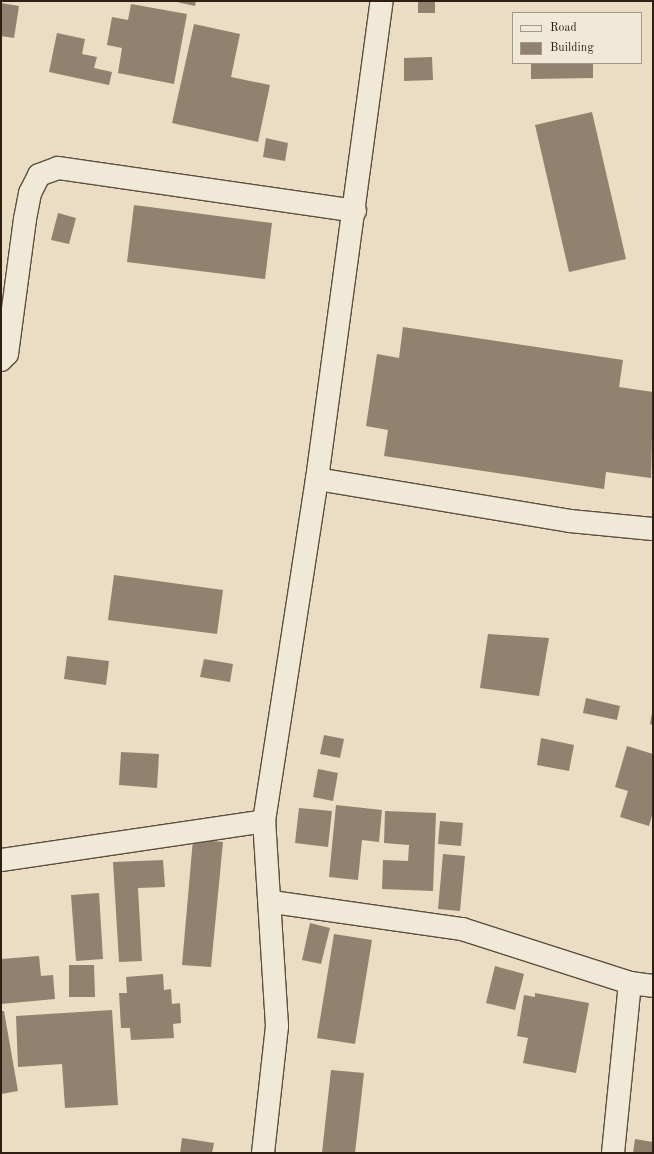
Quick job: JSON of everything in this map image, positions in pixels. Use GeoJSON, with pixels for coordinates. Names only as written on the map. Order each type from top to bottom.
{"type":"FeatureCollection","features":[{"type":"Feature","properties":{"kind":"street"},"geometry":{"type":"LineString","coordinates":[[263,1153],[277,1026],[272,902],[264,821],[317,479],[355,211],[382,1]]}},
{"type":"Feature","properties":{"kind":"street"},"geometry":{"type":"LineString","coordinates":[[1,360],[7,354],[25,218],[30,193],[39,175],[58,168],[355,211]]}},
{"type":"Feature","properties":{"kind":"street"},"geometry":{"type":"LineString","coordinates":[[317,479],[570,521],[653,529]]}},
{"type":"Feature","properties":{"kind":"street"},"geometry":{"type":"LineString","coordinates":[[1,860],[264,821]]}},
{"type":"Feature","properties":{"kind":"street"},"geometry":{"type":"LineString","coordinates":[[272,902],[462,929],[630,983],[653,986]]}},
{"type":"Feature","properties":{"kind":"street"},"geometry":{"type":"LineString","coordinates":[[613,1153],[630,983]]}},
{"type":"Feature","properties":{"kind":"building"},"geometry":{"type":"Polygon","coordinates":[[[172,1],[196,1],[195,6],[172,1]]]}},
{"type":"Feature","properties":{"kind":"building"},"geometry":{"type":"Polygon","coordinates":[[[418,1],[435,1],[435,13],[418,13],[418,1]]]}},
{"type":"Feature","properties":{"kind":"building"},"geometry":{"type":"Polygon","coordinates":[[[1,3],[19,6],[14,38],[1,36],[1,3]]]}},
{"type":"Feature","properties":{"kind":"building"},"geometry":{"type":"Polygon","coordinates":[[[131,4],[187,14],[174,84],[118,73],[122,48],[107,45],[112,17],[128,20],[131,4]]]}},
{"type":"Feature","properties":{"kind":"building"},"geometry":{"type":"Polygon","coordinates":[[[194,24],[240,34],[231,77],[270,85],[258,142],[172,123],[194,24]]]}},
{"type":"Feature","properties":{"kind":"building"},"geometry":{"type":"Polygon","coordinates":[[[57,33],[85,39],[82,54],[97,57],[94,68],[112,72],[109,85],[49,72],[57,33]]]}},
{"type":"Feature","properties":{"kind":"building"},"geometry":{"type":"Polygon","coordinates":[[[432,57],[433,80],[404,81],[404,58],[432,57]]]}},
{"type":"Feature","properties":{"kind":"building"},"geometry":{"type":"Polygon","coordinates":[[[531,64],[593,64],[593,78],[531,79],[531,64]]]}},
{"type":"Feature","properties":{"kind":"building"},"geometry":{"type":"Polygon","coordinates":[[[592,112],[626,259],[569,272],[535,125],[592,112]]]}},
{"type":"Feature","properties":{"kind":"building"},"geometry":{"type":"Polygon","coordinates":[[[266,138],[288,143],[285,161],[263,157],[266,138]]]}},
{"type":"Feature","properties":{"kind":"building"},"geometry":{"type":"Polygon","coordinates":[[[134,205],[272,223],[265,279],[127,262],[134,205]]]}},
{"type":"Feature","properties":{"kind":"building"},"geometry":{"type":"Polygon","coordinates":[[[58,213],[76,218],[69,244],[51,240],[58,213]]]}},
{"type":"Feature","properties":{"kind":"building"},"geometry":{"type":"Polygon","coordinates":[[[403,327],[623,360],[619,387],[653,392],[651,478],[606,472],[604,489],[384,456],[388,430],[366,426],[377,354],[399,358],[403,327]]]}},
{"type":"Feature","properties":{"kind":"building"},"geometry":{"type":"Polygon","coordinates":[[[114,575],[223,590],[217,634],[108,620],[114,575]]]}},
{"type":"Feature","properties":{"kind":"building"},"geometry":{"type":"Polygon","coordinates":[[[488,634],[549,638],[539,696],[480,688],[488,634]]]}},
{"type":"Feature","properties":{"kind":"building"},"geometry":{"type":"Polygon","coordinates":[[[67,656],[109,661],[106,685],[64,679],[67,656]]]}},
{"type":"Feature","properties":{"kind":"building"},"geometry":{"type":"Polygon","coordinates":[[[204,659],[233,664],[230,682],[200,677],[204,659]]]}},
{"type":"Feature","properties":{"kind":"building"},"geometry":{"type":"Polygon","coordinates":[[[586,698],[620,706],[617,720],[583,713],[586,698]]]}},
{"type":"Feature","properties":{"kind":"building"},"geometry":{"type":"Polygon","coordinates":[[[653,713],[653,725],[650,724],[653,713]]]}},
{"type":"Feature","properties":{"kind":"building"},"geometry":{"type":"Polygon","coordinates":[[[324,735],[344,739],[340,758],[320,754],[324,735]]]}},
{"type":"Feature","properties":{"kind":"building"},"geometry":{"type":"Polygon","coordinates":[[[541,738],[574,745],[569,771],[537,765],[541,738]]]}},
{"type":"Feature","properties":{"kind":"building"},"geometry":{"type":"Polygon","coordinates":[[[627,746],[653,754],[653,812],[649,826],[620,817],[628,791],[615,787],[627,746]]]}},
{"type":"Feature","properties":{"kind":"building"},"geometry":{"type":"Polygon","coordinates":[[[121,752],[159,754],[157,788],[119,785],[121,752]]]}},
{"type":"Feature","properties":{"kind":"building"},"geometry":{"type":"Polygon","coordinates":[[[318,769],[338,773],[333,801],[313,797],[318,769]]]}},
{"type":"Feature","properties":{"kind":"building"},"geometry":{"type":"Polygon","coordinates":[[[336,805],[382,810],[379,842],[362,840],[358,880],[329,877],[336,805]]]}},
{"type":"Feature","properties":{"kind":"building"},"geometry":{"type":"Polygon","coordinates":[[[299,808],[332,811],[328,847],[295,843],[299,808]]]}},
{"type":"Feature","properties":{"kind":"building"},"geometry":{"type":"Polygon","coordinates":[[[385,811],[436,813],[433,891],[382,889],[383,860],[408,861],[409,845],[384,843],[385,811]]]}},
{"type":"Feature","properties":{"kind":"building"},"geometry":{"type":"Polygon","coordinates":[[[440,821],[463,823],[461,846],[438,844],[440,821]]]}},
{"type":"Feature","properties":{"kind":"building"},"geometry":{"type":"Polygon","coordinates":[[[193,839],[223,842],[211,967],[182,965],[193,839]]]}},
{"type":"Feature","properties":{"kind":"building"},"geometry":{"type":"Polygon","coordinates":[[[443,854],[465,856],[460,911],[438,909],[443,854]]]}},
{"type":"Feature","properties":{"kind":"building"},"geometry":{"type":"Polygon","coordinates":[[[163,860],[165,887],[138,888],[142,961],[119,962],[113,862],[163,860]]]}},
{"type":"Feature","properties":{"kind":"building"},"geometry":{"type":"Polygon","coordinates":[[[99,893],[103,959],[76,961],[71,895],[99,893]]]}},
{"type":"Feature","properties":{"kind":"building"},"geometry":{"type":"Polygon","coordinates":[[[310,923],[330,928],[321,964],[302,960],[310,923]]]}},
{"type":"Feature","properties":{"kind":"building"},"geometry":{"type":"Polygon","coordinates":[[[334,934],[372,940],[355,1044],[317,1038],[334,934]]]}},
{"type":"Feature","properties":{"kind":"building"},"geometry":{"type":"Polygon","coordinates":[[[39,956],[41,976],[53,975],[55,999],[1,1004],[1,959],[39,956]]]}},
{"type":"Feature","properties":{"kind":"building"},"geometry":{"type":"Polygon","coordinates":[[[69,965],[94,965],[95,997],[69,997],[69,965]]]}},
{"type":"Feature","properties":{"kind":"building"},"geometry":{"type":"Polygon","coordinates":[[[495,966],[524,974],[515,1010],[486,1003],[495,966]]]}},
{"type":"Feature","properties":{"kind":"building"},"geometry":{"type":"Polygon","coordinates":[[[163,974],[164,990],[171,989],[172,1004],[180,1003],[181,1023],[173,1024],[174,1038],[131,1040],[130,1028],[121,1028],[119,993],[127,993],[126,977],[163,974]]]}},
{"type":"Feature","properties":{"kind":"building"},"geometry":{"type":"Polygon","coordinates":[[[535,993],[589,1003],[576,1073],[523,1063],[528,1038],[517,1036],[524,995],[535,997],[535,993]]]}},
{"type":"Feature","properties":{"kind":"building"},"geometry":{"type":"Polygon","coordinates":[[[112,1010],[118,1105],[65,1108],[62,1064],[18,1067],[16,1016],[112,1010]]]}},
{"type":"Feature","properties":{"kind":"building"},"geometry":{"type":"Polygon","coordinates":[[[1,1011],[4,1011],[18,1091],[1,1094],[1,1011]]]}},
{"type":"Feature","properties":{"kind":"building"},"geometry":{"type":"Polygon","coordinates":[[[331,1070],[364,1073],[355,1153],[322,1153],[331,1070]]]}},
{"type":"Feature","properties":{"kind":"building"},"geometry":{"type":"Polygon","coordinates":[[[182,1138],[214,1143],[212,1153],[180,1153],[182,1138]]]}},
{"type":"Feature","properties":{"kind":"building"},"geometry":{"type":"Polygon","coordinates":[[[635,1139],[653,1142],[653,1153],[633,1153],[635,1139]]]}}]}
